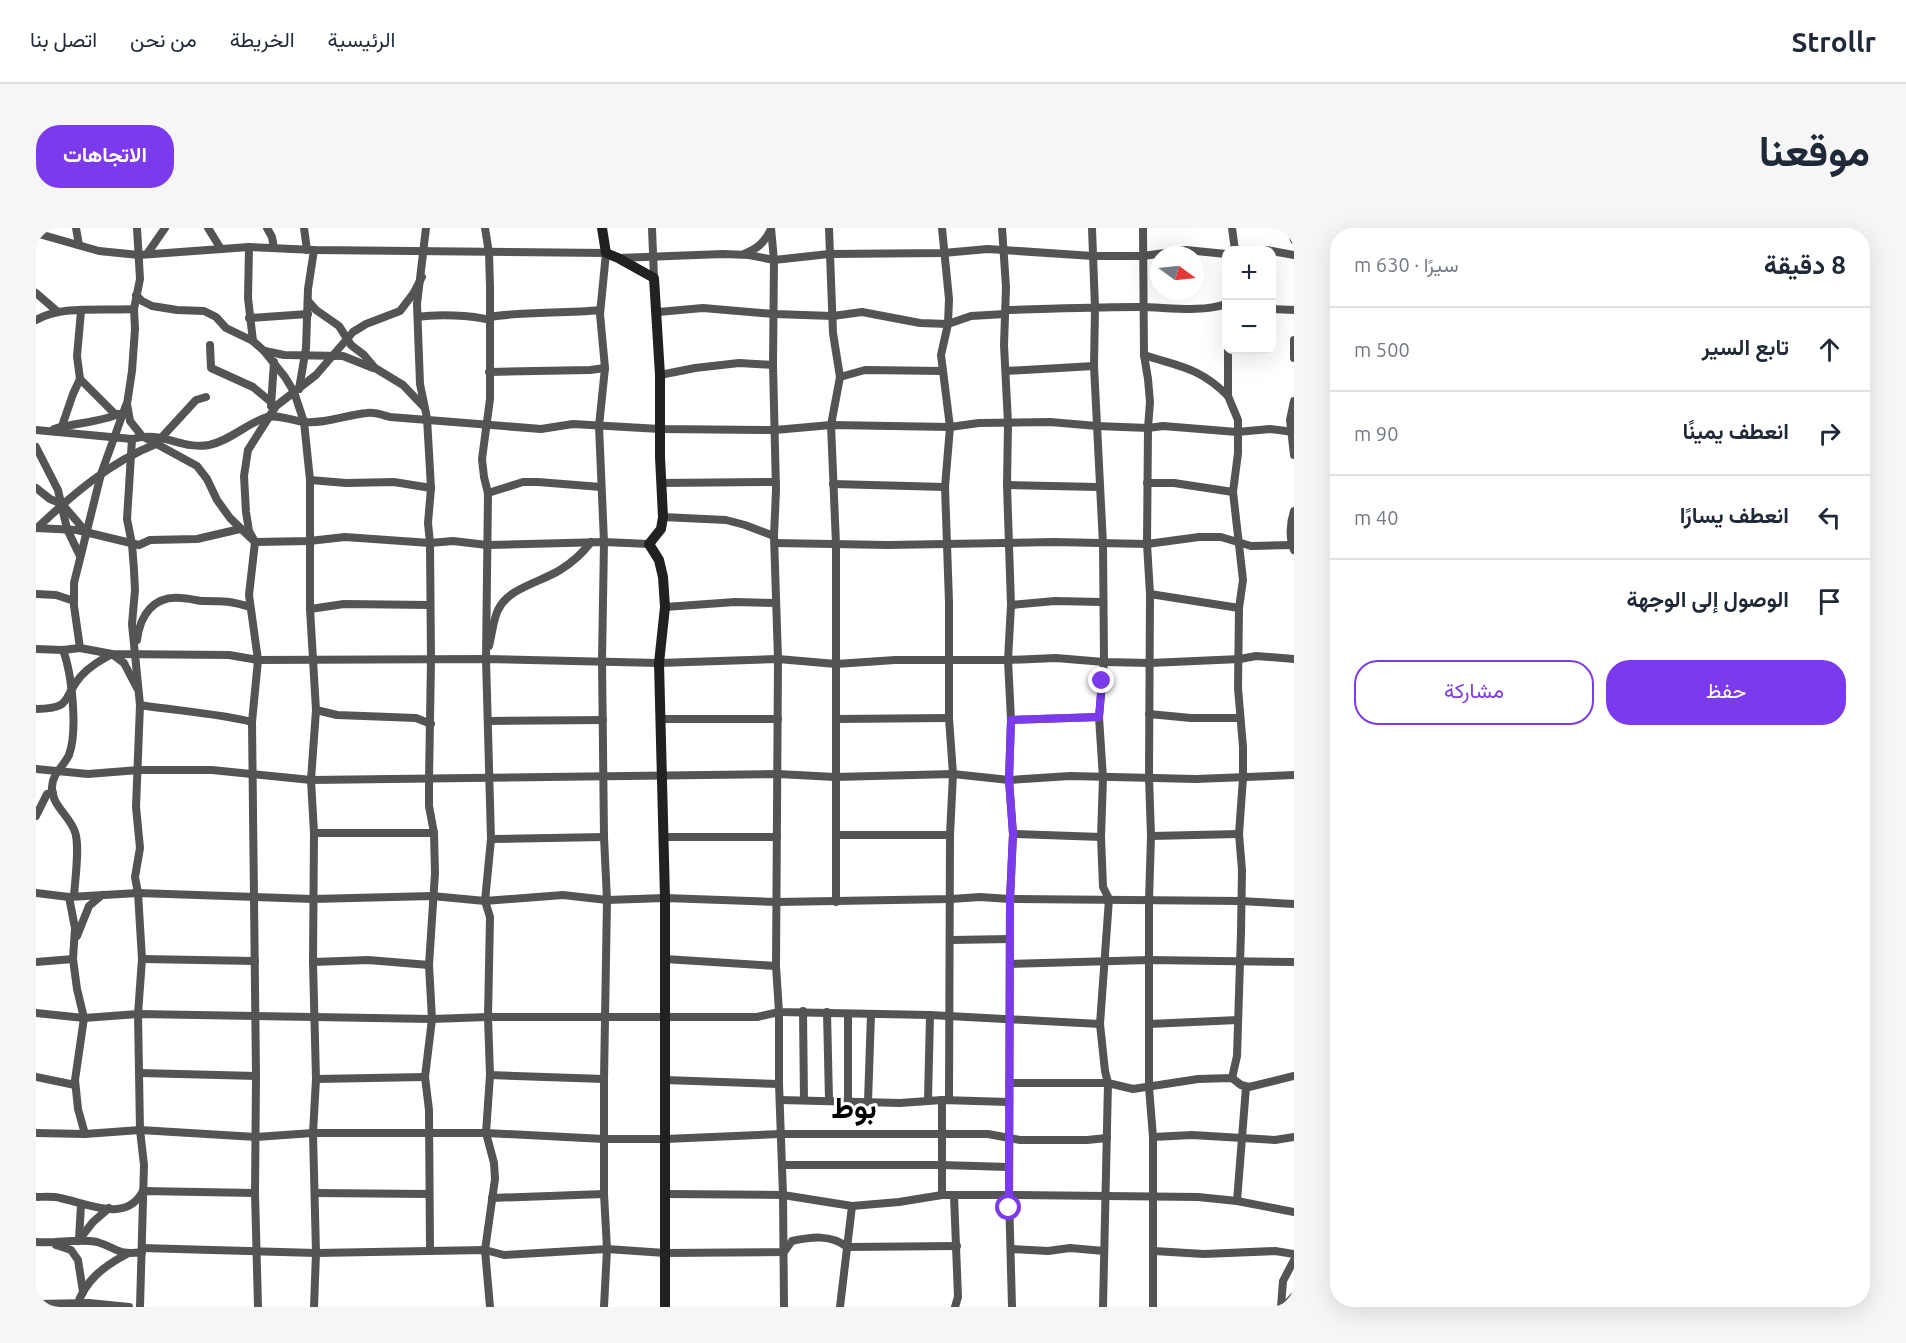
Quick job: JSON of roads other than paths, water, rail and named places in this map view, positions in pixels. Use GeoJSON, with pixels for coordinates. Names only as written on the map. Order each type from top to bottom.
{"type":"FeatureCollection","features":[{"type":"Feature","properties":{"kind":"street"},"geometry":{"type":"LineString","coordinates":[[76,228],[79,245]]}},
{"type":"Feature","properties":{"kind":"street"},"geometry":{"type":"LineString","coordinates":[[80,648],[74,583],[101,474],[127,404],[132,371],[134,309],[143,254],[136,228]]}},
{"type":"Feature","properties":{"kind":"street"},"geometry":{"type":"LineString","coordinates":[[143,254],[165,228]]}},
{"type":"Feature","properties":{"kind":"street"},"geometry":{"type":"LineString","coordinates":[[208,228],[221,249]]}},
{"type":"Feature","properties":{"kind":"street"},"geometry":{"type":"LineString","coordinates":[[267,228],[274,248]]}},
{"type":"Feature","properties":{"kind":"street"},"geometry":{"type":"LineString","coordinates":[[304,228],[310,250],[308,314],[305,356],[297,391],[304,422],[310,480],[310,609],[316,710],[311,780],[314,833],[313,962],[316,1079],[313,1133],[316,1193],[314,1307]]}},
{"type":"Feature","properties":{"kind":"street"},"geometry":{"type":"LineString","coordinates":[[426,228],[417,304],[420,384],[427,418],[432,488],[428,523],[431,660],[429,806],[434,833],[435,873],[429,965],[432,1019],[425,1077],[429,1110],[430,1249]]}},
{"type":"Feature","properties":{"kind":"street"},"geometry":{"type":"LineString","coordinates":[[485,228],[489,253],[490,412],[482,459],[483,477],[488,493],[486,659],[491,839],[485,901],[490,917],[488,1017],[490,1075],[486,1133],[495,1163],[495,1179],[485,1250],[490,1307]]}},
{"type":"Feature","properties":{"kind":"street"},"geometry":{"type":"LineString","coordinates":[[602,228],[606,253],[600,310],[605,368],[598,426],[604,542],[602,660],[604,837],[608,900],[604,1079],[604,1194],[607,1249],[604,1307]]}},
{"type":"Feature","properties":{"kind":"street"},"geometry":{"type":"LineString","coordinates":[[127,404],[130,421],[142,436],[197,466],[230,518],[255,542],[309,541],[345,537],[430,543],[453,541],[487,545],[591,542],[649,544],[661,529],[663,517],[658,312],[651,228]]}},
{"type":"Feature","properties":{"kind":"street"},"geometry":{"type":"LineString","coordinates":[[830,228],[832,333],[840,377],[831,425],[836,544],[836,902]]}},
{"type":"Feature","properties":{"kind":"street"},"geometry":{"type":"LineString","coordinates":[[942,228],[949,299],[948,324],[941,355],[950,427],[945,488],[949,718],[953,774],[950,835],[950,1016],[942,1195]]}},
{"type":"Feature","properties":{"kind":"street"},"geometry":{"type":"LineString","coordinates":[[1002,228],[1011,605],[1008,660],[1011,720],[1009,780],[1013,834],[1009,1020],[1009,1195],[1012,1307]]}},
{"type":"Feature","properties":{"kind":"street"},"geometry":{"type":"LineString","coordinates":[[1092,228],[1098,487],[1103,543],[1104,662],[1099,717],[1103,778],[1101,837],[1103,887],[1109,899],[1100,1024],[1108,1083],[1104,1307]]}},
{"type":"Feature","properties":{"kind":"street"},"geometry":{"type":"LineString","coordinates":[[1143,228],[1143,355],[1150,402],[1147,544],[1150,594],[1149,1087],[1153,1137],[1153,1307]]}},
{"type":"Feature","properties":{"kind":"street"},"geometry":{"type":"LineString","coordinates":[[1232,228],[1234,246]]}},
{"type":"Feature","properties":{"kind":"street"},"geometry":{"type":"LineString","coordinates":[[1291,228],[1294,240]]}},
{"type":"Feature","properties":{"kind":"street"},"geometry":{"type":"LineString","coordinates":[[742,255],[757,249],[771,229]]}},
{"type":"Feature","properties":{"kind":"street"},"geometry":{"type":"LineString","coordinates":[[771,229],[774,260],[775,603],[778,659],[776,966],[782,1134],[784,1307]]}},
{"type":"Feature","properties":{"kind":"street"},"geometry":{"type":"LineString","coordinates":[[37,231],[99,251],[143,254],[249,247],[423,252],[606,253],[654,278]]}},
{"type":"Feature","properties":{"kind":"street"},"geometry":{"type":"LineString","coordinates":[[249,247],[249,318],[253,341]]}},
{"type":"Feature","properties":{"kind":"street"},"geometry":{"type":"LineString","coordinates":[[618,258],[742,255],[774,260],[829,254],[943,253],[988,249],[1093,256],[1143,256],[1186,250],[1222,254]]}},
{"type":"Feature","properties":{"kind":"street"},"geometry":{"type":"LineString","coordinates":[[1276,252],[1294,255]]}},
{"type":"Feature","properties":{"kind":"street"},"geometry":{"type":"LineString","coordinates":[[258,1307],[255,1193],[255,896],[252,722],[258,660],[249,596],[255,542],[249,531],[246,512],[244,476],[248,450],[276,406],[316,375],[353,332],[366,324],[400,311],[422,277]]}},
{"type":"Feature","properties":{"kind":"street"},"geometry":{"type":"LineString","coordinates":[[36,293],[58,312]]}},
{"type":"Feature","properties":{"kind":"street"},"geometry":{"type":"LineString","coordinates":[[136,295],[152,306],[204,311],[216,317],[226,328],[253,341],[264,351],[297,391]]}},
{"type":"Feature","properties":{"kind":"street"},"geometry":{"type":"LineString","coordinates":[[308,301],[316,310],[339,326],[346,340],[375,368]]}},
{"type":"Feature","properties":{"kind":"street"},"geometry":{"type":"LineString","coordinates":[[658,312],[703,308],[833,316],[862,312],[920,323],[948,324],[971,316],[1005,312],[1143,307],[1170,309],[1222,306]]}},
{"type":"Feature","properties":{"kind":"street"},"geometry":{"type":"LineString","coordinates":[[36,320],[58,312],[134,309]]}},
{"type":"Feature","properties":{"kind":"street"},"geometry":{"type":"LineString","coordinates":[[1276,309],[1294,310]]}},
{"type":"Feature","properties":{"kind":"street"},"geometry":{"type":"LineString","coordinates":[[418,317],[430,315],[490,319],[516,313],[600,310]]}},
{"type":"Feature","properties":{"kind":"street"},"geometry":{"type":"LineString","coordinates":[[62,426],[80,379],[77,356],[81,311]]}},
{"type":"Feature","properties":{"kind":"street"},"geometry":{"type":"LineString","coordinates":[[249,318],[308,314]]}},
{"type":"Feature","properties":{"kind":"street"},"geometry":{"type":"LineString","coordinates":[[1294,340],[1294,358]]}},
{"type":"Feature","properties":{"kind":"street"},"geometry":{"type":"LineString","coordinates":[[210,345],[212,368],[253,387],[271,402]]}},
{"type":"Feature","properties":{"kind":"street"},"geometry":{"type":"LineString","coordinates":[[264,351],[284,355],[343,356],[375,368],[403,386],[425,408]]}},
{"type":"Feature","properties":{"kind":"street"},"geometry":{"type":"LineString","coordinates":[[1228,354],[1228,396],[1238,420],[1238,453],[1233,492],[1243,580],[1239,608],[1240,718],[1243,747],[1239,834],[1242,870],[1240,962],[1237,1056],[1232,1078]]}},
{"type":"Feature","properties":{"kind":"street"},"geometry":{"type":"LineString","coordinates":[[1143,355],[1206,376],[1228,396]]}},
{"type":"Feature","properties":{"kind":"street"},"geometry":{"type":"LineString","coordinates":[[269,417],[274,362]]}},
{"type":"Feature","properties":{"kind":"street"},"geometry":{"type":"LineString","coordinates":[[660,375],[739,363],[773,365]]}},
{"type":"Feature","properties":{"kind":"street"},"geometry":{"type":"LineString","coordinates":[[1006,371],[1094,366]]}},
{"type":"Feature","properties":{"kind":"street"},"geometry":{"type":"LineString","coordinates":[[489,372],[605,368]]}},
{"type":"Feature","properties":{"kind":"street"},"geometry":{"type":"LineString","coordinates":[[840,377],[865,370],[942,371]]}},
{"type":"Feature","properties":{"kind":"street"},"geometry":{"type":"LineString","coordinates":[[80,379],[116,415]]}},
{"type":"Feature","properties":{"kind":"street"},"geometry":{"type":"LineString","coordinates":[[162,437],[196,400],[206,397]]}},
{"type":"Feature","properties":{"kind":"street"},"geometry":{"type":"LineString","coordinates":[[1294,401],[1290,420],[1294,455]]}},
{"type":"Feature","properties":{"kind":"street"},"geometry":{"type":"LineString","coordinates":[[49,431],[62,426],[116,415],[127,404]]}},
{"type":"Feature","properties":{"kind":"street"},"geometry":{"type":"LineString","coordinates":[[36,430],[132,440],[142,436],[162,437],[185,444],[208,445],[269,417],[304,422],[323,421],[370,412],[390,417],[427,418],[541,429],[573,424],[660,429],[775,430],[831,425],[950,427],[1050,422],[1148,428],[1163,426],[1237,432],[1270,429],[1292,432]]}},
{"type":"Feature","properties":{"kind":"street"},"geometry":{"type":"LineString","coordinates":[[132,440],[127,519],[132,544],[135,590],[132,624],[140,705],[136,807],[140,849],[135,877],[142,960],[138,1014],[140,1130],[144,1165],[140,1307]]}},
{"type":"Feature","properties":{"kind":"street"},"geometry":{"type":"LineString","coordinates":[[36,528],[62,504],[101,474],[132,455],[156,444]]}},
{"type":"Feature","properties":{"kind":"street"},"geometry":{"type":"LineString","coordinates":[[36,447],[58,490],[67,529],[81,558]]}},
{"type":"Feature","properties":{"kind":"street"},"geometry":{"type":"LineString","coordinates":[[310,480],[346,483],[394,482],[432,488]]}},
{"type":"Feature","properties":{"kind":"street"},"geometry":{"type":"LineString","coordinates":[[488,493],[524,482],[602,487]]}},
{"type":"Feature","properties":{"kind":"street"},"geometry":{"type":"LineString","coordinates":[[661,483],[776,482]]}},
{"type":"Feature","properties":{"kind":"street"},"geometry":{"type":"LineString","coordinates":[[1147,483],[1174,483],[1233,492]]}},
{"type":"Feature","properties":{"kind":"street"},"geometry":{"type":"LineString","coordinates":[[833,484],[945,488]]}},
{"type":"Feature","properties":{"kind":"street"},"geometry":{"type":"LineString","coordinates":[[1007,484],[1098,487]]}},
{"type":"Feature","properties":{"kind":"street"},"geometry":{"type":"LineString","coordinates":[[36,488],[50,499],[62,504],[87,533]]}},
{"type":"Feature","properties":{"kind":"street"},"geometry":{"type":"LineString","coordinates":[[663,517],[726,520],[746,525],[775,540],[836,544],[1147,544],[1199,537],[1221,537],[1251,546],[1293,547],[1291,528],[1294,511]]}},
{"type":"Feature","properties":{"kind":"street"},"geometry":{"type":"LineString","coordinates":[[36,528],[67,529],[132,544],[150,540],[197,539],[240,529]]}},
{"type":"Feature","properties":{"kind":"street"},"geometry":{"type":"LineString","coordinates":[[486,659],[497,610],[505,600],[579,558],[591,542]]}},
{"type":"Feature","properties":{"kind":"street"},"geometry":{"type":"LineString","coordinates":[[649,544],[659,560],[663,577],[665,607],[659,663],[665,898],[665,1307]]}},
{"type":"Feature","properties":{"kind":"street"},"geometry":{"type":"LineString","coordinates":[[36,594],[56,595],[74,601]]}},
{"type":"Feature","properties":{"kind":"street"},"geometry":{"type":"LineString","coordinates":[[1150,594],[1239,608]]}},
{"type":"Feature","properties":{"kind":"street"},"geometry":{"type":"LineString","coordinates":[[135,653],[143,616],[152,604],[164,599],[180,597],[206,601],[216,599],[250,607]]}},
{"type":"Feature","properties":{"kind":"street"},"geometry":{"type":"LineString","coordinates":[[1011,605],[1055,601],[1102,602]]}},
{"type":"Feature","properties":{"kind":"street"},"geometry":{"type":"LineString","coordinates":[[665,607],[735,602],[775,603]]}},
{"type":"Feature","properties":{"kind":"street"},"geometry":{"type":"LineString","coordinates":[[310,609],[344,604],[430,606]]}},
{"type":"Feature","properties":{"kind":"street"},"geometry":{"type":"LineString","coordinates":[[36,649],[80,648],[112,654],[229,655],[258,660],[486,659],[659,663],[778,659],[836,664],[949,659],[1056,658],[1150,663],[1240,659],[1256,656],[1294,659]]}},
{"type":"Feature","properties":{"kind":"street"},"geometry":{"type":"LineString","coordinates":[[63,650],[67,661],[71,691],[73,737],[68,757],[57,771],[52,786],[53,797],[71,821],[76,834],[72,896],[75,928],[73,959],[84,1018],[75,1085],[78,1109],[85,1134]]}},
{"type":"Feature","properties":{"kind":"street"},"geometry":{"type":"LineString","coordinates":[[36,709],[55,708],[66,702],[81,676],[95,663],[112,654]]}},
{"type":"Feature","properties":{"kind":"street"},"geometry":{"type":"LineString","coordinates":[[112,654],[124,663],[139,693]]}},
{"type":"Feature","properties":{"kind":"street"},"geometry":{"type":"LineString","coordinates":[[140,705],[193,714],[226,716],[252,722]]}},
{"type":"Feature","properties":{"kind":"street"},"geometry":{"type":"LineString","coordinates":[[316,710],[337,715],[416,718],[431,724]]}},
{"type":"Feature","properties":{"kind":"street"},"geometry":{"type":"LineString","coordinates":[[1149,714],[1191,718],[1240,718]]}},
{"type":"Feature","properties":{"kind":"street"},"geometry":{"type":"LineString","coordinates":[[1011,720],[1099,717]]}},
{"type":"Feature","properties":{"kind":"street"},"geometry":{"type":"LineString","coordinates":[[836,719],[949,718]]}},
{"type":"Feature","properties":{"kind":"street"},"geometry":{"type":"LineString","coordinates":[[661,720],[778,719]]}},
{"type":"Feature","properties":{"kind":"street"},"geometry":{"type":"LineString","coordinates":[[489,721],[603,720]]}},
{"type":"Feature","properties":{"kind":"street"},"geometry":{"type":"LineString","coordinates":[[36,769],[88,774],[139,770],[212,770],[311,780],[778,774],[835,777],[953,774],[1009,780],[1070,776],[1243,778],[1294,775]]}},
{"type":"Feature","properties":{"kind":"street"},"geometry":{"type":"LineString","coordinates":[[36,816],[47,794],[53,793]]}},
{"type":"Feature","properties":{"kind":"street"},"geometry":{"type":"LineString","coordinates":[[314,833],[434,833]]}},
{"type":"Feature","properties":{"kind":"street"},"geometry":{"type":"LineString","coordinates":[[1013,834],[1101,837]]}},
{"type":"Feature","properties":{"kind":"street"},"geometry":{"type":"LineString","coordinates":[[1151,836],[1239,834]]}},
{"type":"Feature","properties":{"kind":"street"},"geometry":{"type":"LineString","coordinates":[[837,835],[950,835]]}},
{"type":"Feature","properties":{"kind":"street"},"geometry":{"type":"LineString","coordinates":[[491,839],[604,837]]}},
{"type":"Feature","properties":{"kind":"street"},"geometry":{"type":"LineString","coordinates":[[664,837],[777,837]]}},
{"type":"Feature","properties":{"kind":"street"},"geometry":{"type":"LineString","coordinates":[[36,893],[72,896],[138,893],[313,899],[432,896],[485,901],[563,896],[608,900],[665,898],[777,902],[980,897],[1294,904]]}},
{"type":"Feature","properties":{"kind":"street"},"geometry":{"type":"LineString","coordinates":[[74,944],[89,906],[102,895]]}},
{"type":"Feature","properties":{"kind":"street"},"geometry":{"type":"LineString","coordinates":[[951,940],[1010,939]]}},
{"type":"Feature","properties":{"kind":"street"},"geometry":{"type":"LineString","coordinates":[[36,962],[73,959]]}},
{"type":"Feature","properties":{"kind":"street"},"geometry":{"type":"LineString","coordinates":[[665,959],[776,966]]}},
{"type":"Feature","properties":{"kind":"street"},"geometry":{"type":"LineString","coordinates":[[142,960],[255,961]]}},
{"type":"Feature","properties":{"kind":"street"},"geometry":{"type":"LineString","coordinates":[[313,962],[368,960],[429,965]]}},
{"type":"Feature","properties":{"kind":"street"},"geometry":{"type":"LineString","coordinates":[[1010,964],[1149,960],[1294,962]]}},
{"type":"Feature","properties":{"kind":"street"},"geometry":{"type":"LineString","coordinates":[[36,1013],[84,1018],[138,1014],[432,1019],[757,1017],[779,1012],[804,1011],[1100,1024]]}},
{"type":"Feature","properties":{"kind":"street"},"geometry":{"type":"LineString","coordinates":[[804,1011],[804,1100]]}},
{"type":"Feature","properties":{"kind":"street"},"geometry":{"type":"LineString","coordinates":[[827,1012],[829,1100]]}},
{"type":"Feature","properties":{"kind":"street"},"geometry":{"type":"LineString","coordinates":[[848,1101],[849,1014]]}},
{"type":"Feature","properties":{"kind":"street"},"geometry":{"type":"LineString","coordinates":[[868,1102],[871,1014]]}},
{"type":"Feature","properties":{"kind":"street"},"geometry":{"type":"LineString","coordinates":[[928,1100],[930,1015]]}},
{"type":"Feature","properties":{"kind":"street"},"geometry":{"type":"LineString","coordinates":[[1149,1024],[1238,1020]]}},
{"type":"Feature","properties":{"kind":"street"},"geometry":{"type":"LineString","coordinates":[[140,1073],[256,1076]]}},
{"type":"Feature","properties":{"kind":"street"},"geometry":{"type":"LineString","coordinates":[[1009,1083],[1108,1083],[1133,1089],[1198,1079],[1232,1078],[1249,1088],[1294,1073]]}},
{"type":"Feature","properties":{"kind":"street"},"geometry":{"type":"LineString","coordinates":[[490,1075],[604,1079]]}},
{"type":"Feature","properties":{"kind":"street"},"geometry":{"type":"LineString","coordinates":[[36,1077],[75,1085]]}},
{"type":"Feature","properties":{"kind":"street"},"geometry":{"type":"LineString","coordinates":[[316,1079],[425,1077]]}},
{"type":"Feature","properties":{"kind":"street"},"geometry":{"type":"LineString","coordinates":[[665,1080],[779,1084]]}},
{"type":"Feature","properties":{"kind":"street"},"geometry":{"type":"LineString","coordinates":[[1238,1201],[1246,1087]]}},
{"type":"Feature","properties":{"kind":"street"},"geometry":{"type":"LineString","coordinates":[[780,1100],[900,1103],[928,1100],[1009,1102]]}},
{"type":"Feature","properties":{"kind":"street"},"geometry":{"type":"LineString","coordinates":[[36,1133],[85,1134],[140,1130],[256,1137],[313,1133],[486,1133],[604,1139],[782,1134],[988,1134],[1009,1138],[1088,1140],[1107,1138]]}},
{"type":"Feature","properties":{"kind":"street"},"geometry":{"type":"LineString","coordinates":[[1153,1137],[1192,1135],[1275,1140],[1294,1137]]}},
{"type":"Feature","properties":{"kind":"street"},"geometry":{"type":"LineString","coordinates":[[782,1165],[942,1164],[1009,1167]]}},
{"type":"Feature","properties":{"kind":"street"},"geometry":{"type":"LineString","coordinates":[[143,1191],[255,1193]]}},
{"type":"Feature","properties":{"kind":"street"},"geometry":{"type":"LineString","coordinates":[[36,1197],[61,1198],[81,1205],[127,1208],[138,1202],[143,1191]]}},
{"type":"Feature","properties":{"kind":"street"},"geometry":{"type":"LineString","coordinates":[[316,1193],[429,1194]]}},
{"type":"Feature","properties":{"kind":"street"},"geometry":{"type":"LineString","coordinates":[[492,1198],[604,1194]]}},
{"type":"Feature","properties":{"kind":"street"},"geometry":{"type":"LineString","coordinates":[[665,1194],[783,1195],[852,1206],[942,1195],[1153,1196],[1238,1201],[1294,1212]]}},
{"type":"Feature","properties":{"kind":"street"},"geometry":{"type":"LineString","coordinates":[[954,1195],[958,1297],[955,1307]]}},
{"type":"Feature","properties":{"kind":"street"},"geometry":{"type":"LineString","coordinates":[[78,1241],[81,1205]]}},
{"type":"Feature","properties":{"kind":"street"},"geometry":{"type":"LineString","coordinates":[[840,1307],[852,1206]]}},
{"type":"Feature","properties":{"kind":"street"},"geometry":{"type":"LineString","coordinates":[[78,1241],[93,1222],[109,1208]]}},
{"type":"Feature","properties":{"kind":"street"},"geometry":{"type":"LineString","coordinates":[[784,1252],[792,1241],[827,1238],[838,1240],[847,1248],[957,1246]]}},
{"type":"Feature","properties":{"kind":"street"},"geometry":{"type":"LineString","coordinates":[[42,1244],[97,1242],[127,1254]]}},
{"type":"Feature","properties":{"kind":"street"},"geometry":{"type":"LineString","coordinates":[[42,1244],[71,1250],[78,1260],[83,1292]]}},
{"type":"Feature","properties":{"kind":"street"},"geometry":{"type":"LineString","coordinates":[[1011,1250],[1048,1251],[1070,1248],[1104,1251]]}},
{"type":"Feature","properties":{"kind":"street"},"geometry":{"type":"LineString","coordinates":[[77,1305],[97,1272],[127,1254],[142,1250],[316,1252],[430,1249],[485,1250],[504,1255],[607,1249],[665,1253],[784,1252]]}},
{"type":"Feature","properties":{"kind":"street"},"geometry":{"type":"LineString","coordinates":[[1154,1251],[1204,1254],[1275,1251],[1294,1254]]}},
{"type":"Feature","properties":{"kind":"street"},"geometry":{"type":"LineString","coordinates":[[1282,1307],[1283,1281],[1294,1260]]}},
{"type":"Feature","properties":{"kind":"street"},"geometry":{"type":"LineString","coordinates":[[1282,1307],[1294,1296]]}},
{"type":"Feature","properties":{"kind":"street"},"geometry":{"type":"LineString","coordinates":[[36,1304],[129,1307]]}},
{"type":"Feature","properties":{"kind":"district","name":"بوط"},"geometry":{"type":"Point","coordinates":[854,1107]}}]}
